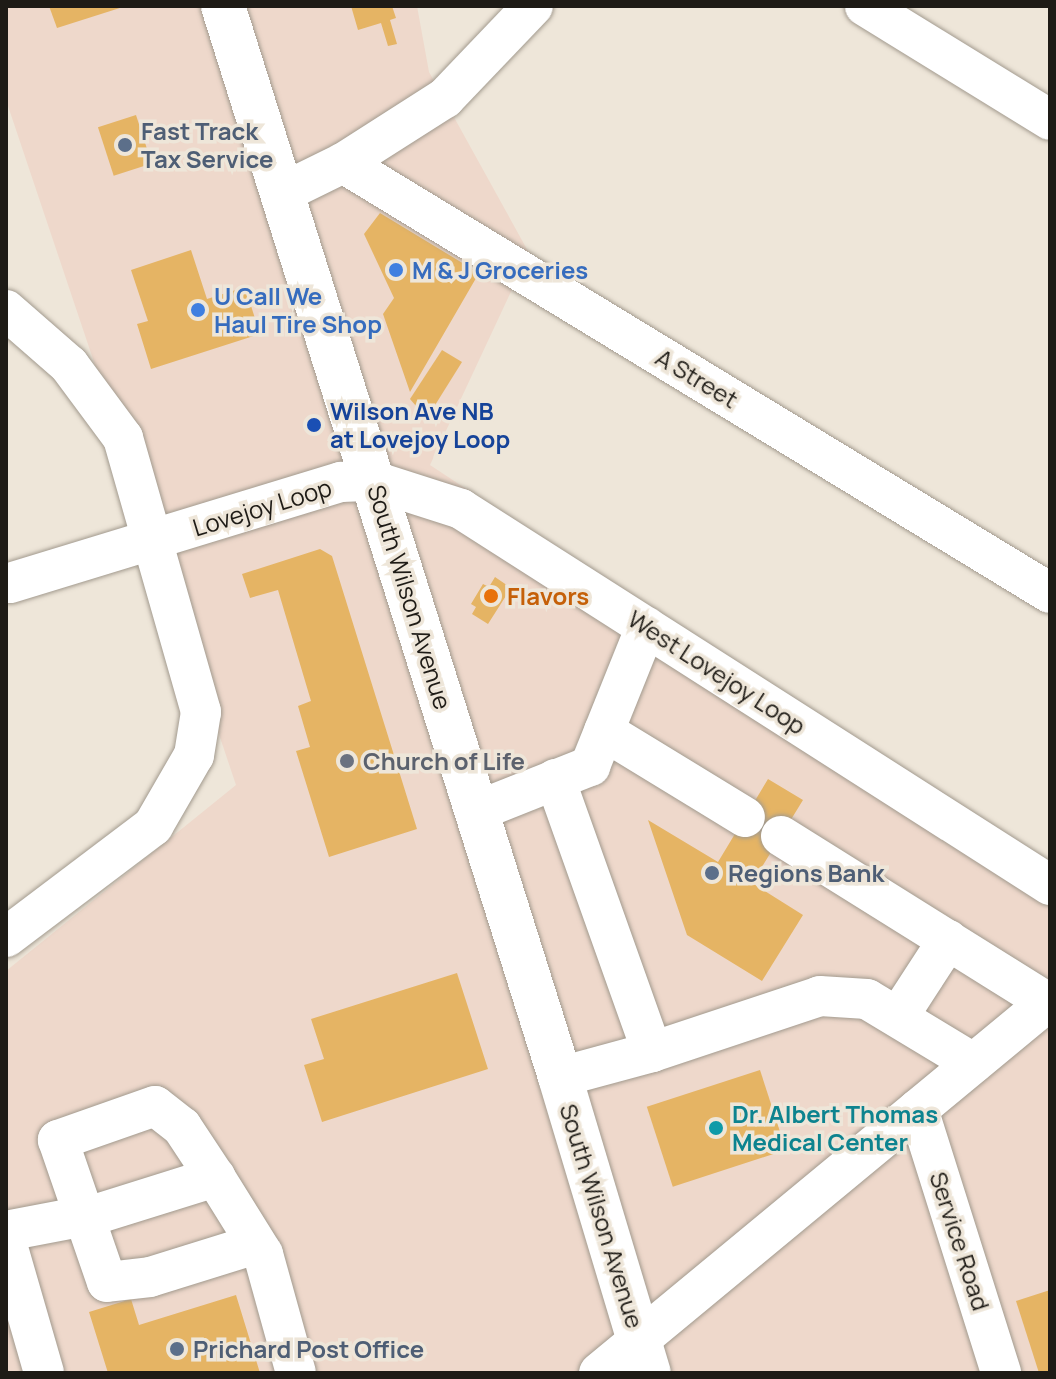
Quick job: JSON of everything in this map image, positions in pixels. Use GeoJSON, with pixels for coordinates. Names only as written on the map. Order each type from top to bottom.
{"type":"FeatureCollection","features":[{"type":"Feature","properties":{"kind":"main road","name":"South Wilson Avenue"},"geometry":{"type":"LineString","coordinates":[[223,6],[560,1077],[644,1356]]}},
{"type":"Feature","properties":{"kind":"street"},"geometry":{"type":"LineString","coordinates":[[282,193],[343,163],[445,98],[533,6]]}},
{"type":"Feature","properties":{"kind":"street"},"geometry":{"type":"LineString","coordinates":[[865,6],[1050,120]]}},
{"type":"Feature","properties":{"kind":"street","name":"A Street"},"geometry":{"type":"LineString","coordinates":[[343,163],[1050,593]]}},
{"type":"Feature","properties":{"kind":"street"},"geometry":{"type":"LineString","coordinates":[[6,310],[69,365],[123,438],[201,712],[194,755],[153,826],[14,930],[6,962]]}},
{"type":"Feature","properties":{"kind":"street","name":"Lovejoy Loop"},"geometry":{"type":"LineString","coordinates":[[10,583],[341,482],[374,481]]}},
{"type":"Feature","properties":{"kind":"street","name":"West Lovejoy Loop"},"geometry":{"type":"LineString","coordinates":[[374,481],[461,509],[1050,885]]}},
{"type":"Feature","properties":{"kind":"street"},"geometry":{"type":"LineString","coordinates":[[477,811],[590,766],[646,627]]}},
{"type":"Feature","properties":{"kind":"street"},"geometry":{"type":"LineString","coordinates":[[604,731],[745,817]]}},
{"type":"Feature","properties":{"kind":"street"},"geometry":{"type":"LineString","coordinates":[[555,779],[652,1052]]}},
{"type":"Feature","properties":{"kind":"street"},"geometry":{"type":"LineString","coordinates":[[599,1373],[644,1356],[918,1109],[1049,1001],[781,836]]}},
{"type":"Feature","properties":{"kind":"street"},"geometry":{"type":"LineString","coordinates":[[898,1017],[948,940]]}},
{"type":"Feature","properties":{"kind":"street"},"geometry":{"type":"LineString","coordinates":[[560,1077],[652,1052],[820,996],[867,999],[973,1063]]}},
{"type":"Feature","properties":{"kind":"street"},"geometry":{"type":"LineString","coordinates":[[256,1244],[150,1277],[107,1282],[58,1140],[155,1106],[182,1127],[263,1254],[296,1373]]}},
{"type":"Feature","properties":{"kind":"street","name":"Service Road"},"geometry":{"type":"LineString","coordinates":[[918,1109],[1001,1373]]}},
{"type":"Feature","properties":{"kind":"street"},"geometry":{"type":"LineString","coordinates":[[6,1231],[86,1216],[215,1177]]}},
{"type":"Feature","properties":{"kind":"street"},"geometry":{"type":"LineString","coordinates":[[6,1241],[44,1373]]}},
{"type":"Feature","properties":{"kind":"shaded area"},"geometry":{"type":"Polygon","coordinates":[[[6,6],[417,6],[429,72],[529,253],[430,465],[1050,875],[1050,1373],[6,1373],[6,971],[236,785],[6,100],[6,6]]]}},
{"type":"Feature","properties":{"kind":"building"},"geometry":{"type":"Polygon","coordinates":[[[49,6],[123,6],[123,7],[57,28],[49,6]]]}},
{"type":"Feature","properties":{"kind":"building"},"geometry":{"type":"Polygon","coordinates":[[[351,6],[392,6],[396,18],[390,20],[397,44],[388,46],[381,23],[358,30],[351,6]]]}},
{"type":"Feature","properties":{"kind":"building","name":"Fast Track Tax Service"},"geometry":{"type":"Polygon","coordinates":[[[136,115],[152,164],[114,176],[98,127],[136,115]]]}},
{"type":"Feature","properties":{"kind":"building"},"geometry":{"type":"Polygon","coordinates":[[[380,213],[479,273],[410,392],[383,314],[394,298],[364,234],[380,213]]]}},
{"type":"Feature","properties":{"kind":"building","name":"U Call We Haul Tire Shop"},"geometry":{"type":"Polygon","coordinates":[[[191,250],[207,299],[245,287],[260,334],[151,369],[137,324],[148,321],[131,270],[191,250]]]}},
{"type":"Feature","properties":{"kind":"building"},"geometry":{"type":"Polygon","coordinates":[[[442,350],[462,362],[432,410],[422,413],[410,399],[442,350]]]}},
{"type":"Feature","properties":{"kind":"building"},"geometry":{"type":"Polygon","coordinates":[[[320,549],[332,556],[417,829],[329,857],[296,751],[310,747],[298,706],[311,701],[278,590],[250,598],[242,574],[320,549]]]}},
{"type":"Feature","properties":{"kind":"building","name":"Flavors"},"geometry":{"type":"Polygon","coordinates":[[[495,577],[511,588],[488,624],[472,614],[476,607],[471,604],[483,584],[489,587],[495,577]]]}},
{"type":"Feature","properties":{"kind":"building","name":"Regions Bank"},"geometry":{"type":"Polygon","coordinates":[[[768,779],[803,800],[752,883],[803,915],[762,981],[687,935],[648,820],[718,862],[768,779]]]}},
{"type":"Feature","properties":{"kind":"building"},"geometry":{"type":"Polygon","coordinates":[[[457,973],[488,1069],[322,1122],[304,1065],[324,1059],[311,1019],[457,973]]]}},
{"type":"Feature","properties":{"kind":"building","name":"Dr. Albert Thomas Medical Center"},"geometry":{"type":"Polygon","coordinates":[[[760,1070],[786,1150],[673,1187],[647,1107],[760,1070]]]}},
{"type":"Feature","properties":{"kind":"building"},"geometry":{"type":"Polygon","coordinates":[[[1050,1290],[1050,1373],[1039,1373],[1016,1301],[1050,1290]]]}},
{"type":"Feature","properties":{"kind":"building","name":"Prichard Post Office"},"geometry":{"type":"Polygon","coordinates":[[[236,1295],[260,1373],[108,1373],[89,1312],[131,1299],[139,1325],[236,1295]]]}},
{"type":"Feature","properties":{"kind":"place","name":"Fast Track Tax Service"},"geometry":{"type":"Point","coordinates":[125,145]}},
{"type":"Feature","properties":{"kind":"place","name":"M & J Groceries"},"geometry":{"type":"Point","coordinates":[396,270]}},
{"type":"Feature","properties":{"kind":"place","name":"U Call We Haul Tire Shop"},"geometry":{"type":"Point","coordinates":[198,310]}},
{"type":"Feature","properties":{"kind":"place","name":"Wilson Ave NB at Lovejoy Loop"},"geometry":{"type":"Point","coordinates":[314,425]}},
{"type":"Feature","properties":{"kind":"place","name":"Flavors"},"geometry":{"type":"Point","coordinates":[491,596]}},
{"type":"Feature","properties":{"kind":"place","name":"Church of Life"},"geometry":{"type":"Point","coordinates":[347,761]}},
{"type":"Feature","properties":{"kind":"place","name":"Regions Bank"},"geometry":{"type":"Point","coordinates":[712,873]}},
{"type":"Feature","properties":{"kind":"place","name":"Dr. Albert Thomas Medical Center"},"geometry":{"type":"Point","coordinates":[716,1128]}},
{"type":"Feature","properties":{"kind":"place","name":"Prichard Post Office"},"geometry":{"type":"Point","coordinates":[177,1349]}}]}
